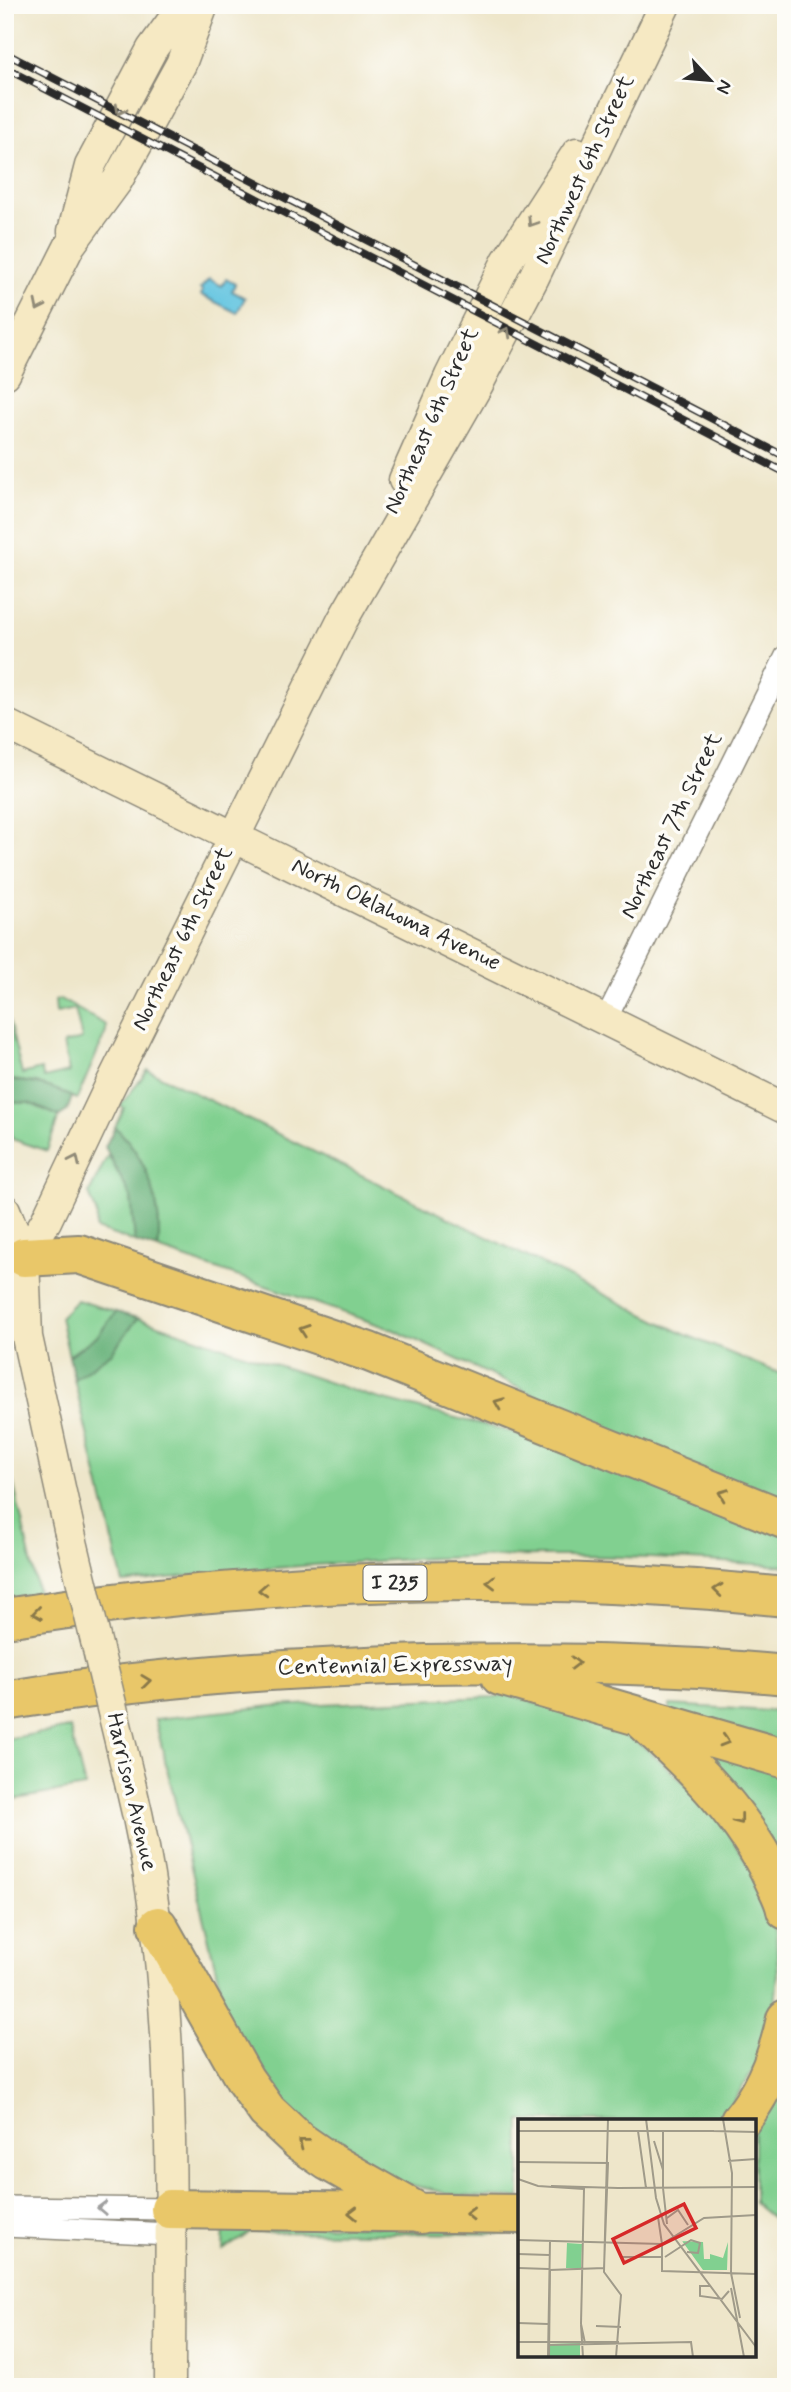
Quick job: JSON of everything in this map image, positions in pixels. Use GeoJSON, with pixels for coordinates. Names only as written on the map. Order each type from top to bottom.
{"type":"FeatureCollection","features":[{"type":"Feature","properties":{"kind":"highway"},"geometry":{"type":"LineString","coordinates":[[14,1253],[79,1255],[369,1352],[786,1520]]}},
{"type":"Feature","properties":{"kind":"highway","name":"I 235"},"geometry":{"type":"LineString","coordinates":[[5,1618],[154,1597],[379,1584],[539,1581],[699,1588],[786,1597]]}},
{"type":"Feature","properties":{"kind":"highway","name":"Centennial Expressway"},"geometry":{"type":"LineString","coordinates":[[5,1701],[216,1673],[290,1667],[600,1662],[786,1675]]}},
{"type":"Feature","properties":{"kind":"highway"},"geometry":{"type":"LineString","coordinates":[[458,1664],[786,1759]]}},
{"type":"Feature","properties":{"kind":"highway"},"geometry":{"type":"LineString","coordinates":[[636,1714],[694,1768],[743,1824],[763,1856],[786,1910]]}},
{"type":"Feature","properties":{"kind":"highway"},"geometry":{"type":"LineString","coordinates":[[158,1926],[245,2080],[267,2110],[299,2141],[327,2161],[421,2214]]}},
{"type":"Feature","properties":{"kind":"highway"},"geometry":{"type":"LineString","coordinates":[[742,2119],[751,2108],[778,2055],[786,2019]]}},
{"type":"Feature","properties":{"kind":"highway"},"geometry":{"type":"LineString","coordinates":[[170,2222],[421,2214],[518,2214]]}},
{"type":"Feature","properties":{"kind":"main road"},"geometry":{"type":"LineString","coordinates":[[69,245],[90,166],[152,49],[184,5]]}},
{"type":"Feature","properties":{"kind":"main road"},"geometry":{"type":"LineString","coordinates":[[5,374],[69,245],[117,181],[181,64],[203,5]]}},
{"type":"Feature","properties":{"kind":"main road","name":"Northwest 6th Street"},"geometry":{"type":"LineString","coordinates":[[534,277],[665,5]]}},
{"type":"Feature","properties":{"kind":"main road","name":"Northwest 6th Street"},"geometry":{"type":"LineString","coordinates":[[507,261],[636,62]]}},
{"type":"Feature","properties":{"kind":"main road","name":"Northeast 6th Street"},"geometry":{"type":"LineString","coordinates":[[342,621],[450,376],[507,261]]}},
{"type":"Feature","properties":{"kind":"main road","name":"Northeast 6th Street"},"geometry":{"type":"LineString","coordinates":[[14,1253],[46,1221],[233,836],[342,621],[477,386],[534,277]]}},
{"type":"Feature","properties":{"kind":"main road","name":"North Oklahoma Avenue"},"geometry":{"type":"LineString","coordinates":[[5,724],[786,1109]]}},
{"type":"Feature","properties":{"kind":"main road","name":"Harrison Avenue"},"geometry":{"type":"LineString","coordinates":[[5,1210],[14,1253],[16,1329],[69,1529],[145,1843],[158,1926],[167,2051],[170,2387]]}},
{"type":"Feature","properties":{"kind":"street","name":"Northeast 7th Street"},"geometry":{"type":"LineString","coordinates":[[606,1019],[786,656]]}},
{"type":"Feature","properties":{"kind":"street"},"geometry":{"type":"LineString","coordinates":[[5,2207],[170,2222]]}},
{"type":"Feature","properties":{"kind":"street"},"geometry":{"type":"LineString","coordinates":[[5,2226],[170,2222]]}},
{"type":"Feature","properties":{"kind":"green space"},"geometry":{"type":"Polygon","coordinates":[[[60,999],[106,1025],[106,1032],[77,1099],[37,1083],[5,1079],[5,1004],[22,1074],[41,1069],[44,1078],[69,1072],[63,1044],[82,1039],[75,1009],[56,1013],[55,1001],[60,999]]]}},
{"type":"Feature","properties":{"kind":"green space"},"geometry":{"type":"Polygon","coordinates":[[[148,1070],[684,1334],[786,1376],[786,1509],[704,1474],[394,1330],[158,1249],[158,1216],[151,1184],[136,1153],[115,1127],[124,1108],[120,1106],[148,1070]]]}},
{"type":"Feature","properties":{"kind":"green space"},"geometry":{"type":"Polygon","coordinates":[[[6,1080],[40,1085],[72,1097],[67,1111],[59,1116],[29,1103],[6,1102],[6,1080]]]}},
{"type":"Feature","properties":{"kind":"green space"},"geometry":{"type":"Polygon","coordinates":[[[6,1102],[29,1103],[59,1116],[47,1151],[12,1139],[6,1102]]]}},
{"type":"Feature","properties":{"kind":"green space"},"geometry":{"type":"Polygon","coordinates":[[[115,1127],[136,1153],[151,1184],[158,1216],[158,1249],[135,1242],[131,1197],[105,1147],[115,1127]]]}},
{"type":"Feature","properties":{"kind":"green space"},"geometry":{"type":"Polygon","coordinates":[[[108,1155],[131,1197],[135,1242],[96,1229],[97,1215],[89,1193],[108,1155]]]}},
{"type":"Feature","properties":{"kind":"green space"},"geometry":{"type":"Polygon","coordinates":[[[77,1300],[116,1312],[98,1335],[69,1356],[60,1317],[77,1300]]]}},
{"type":"Feature","properties":{"kind":"green space"},"geometry":{"type":"Polygon","coordinates":[[[116,1312],[138,1318],[112,1352],[74,1379],[69,1356],[98,1335],[116,1312]]]}},
{"type":"Feature","properties":{"kind":"green space"},"geometry":{"type":"Polygon","coordinates":[[[138,1318],[369,1396],[559,1444],[786,1533],[786,1566],[637,1557],[441,1558],[229,1572],[123,1583],[74,1379],[112,1352],[138,1318]]]}},
{"type":"Feature","properties":{"kind":"green space"},"geometry":{"type":"Polygon","coordinates":[[[5,1446],[38,1593],[5,1600],[5,1446]]]}},
{"type":"Feature","properties":{"kind":"green space"},"geometry":{"type":"Polygon","coordinates":[[[508,1694],[603,1724],[643,1746],[713,1808],[765,1892],[776,1933],[778,1974],[774,2015],[765,2051],[722,2119],[518,2119],[518,2198],[459,2196],[385,2179],[281,2108],[229,2023],[155,1719],[272,1706],[494,1697],[508,1694]]]}},
{"type":"Feature","properties":{"kind":"green space"},"geometry":{"type":"Polygon","coordinates":[[[670,1705],[786,1712],[786,1747],[670,1713],[670,1705]]]}},
{"type":"Feature","properties":{"kind":"green space"},"geometry":{"type":"Polygon","coordinates":[[[70,1728],[85,1787],[5,1801],[5,1739],[70,1728]]]}},
{"type":"Feature","properties":{"kind":"green space"},"geometry":{"type":"Polygon","coordinates":[[[708,1751],[786,1773],[786,1876],[702,1760],[708,1751]]]}},
{"type":"Feature","properties":{"kind":"green space"},"geometry":{"type":"Polygon","coordinates":[[[786,2068],[786,2229],[756,2205],[756,2120],[786,2068]]]}},
{"type":"Feature","properties":{"kind":"green space"},"geometry":{"type":"Polygon","coordinates":[[[224,2224],[518,2228],[518,2234],[252,2232],[223,2250],[224,2224]]]}},
{"type":"Feature","properties":{"kind":"water"},"geometry":{"type":"Polygon","coordinates":[[[209,279],[222,286],[226,279],[235,284],[232,291],[245,298],[237,313],[201,295],[203,291],[200,289],[209,279]]]}},
{"type":"Feature","properties":{"kind":"railway"},"geometry":{"type":"LineString","coordinates":[[5,53],[786,457]]}},
{"type":"Feature","properties":{"kind":"railway"},"geometry":{"type":"LineString","coordinates":[[5,68],[786,473]]}}]}
